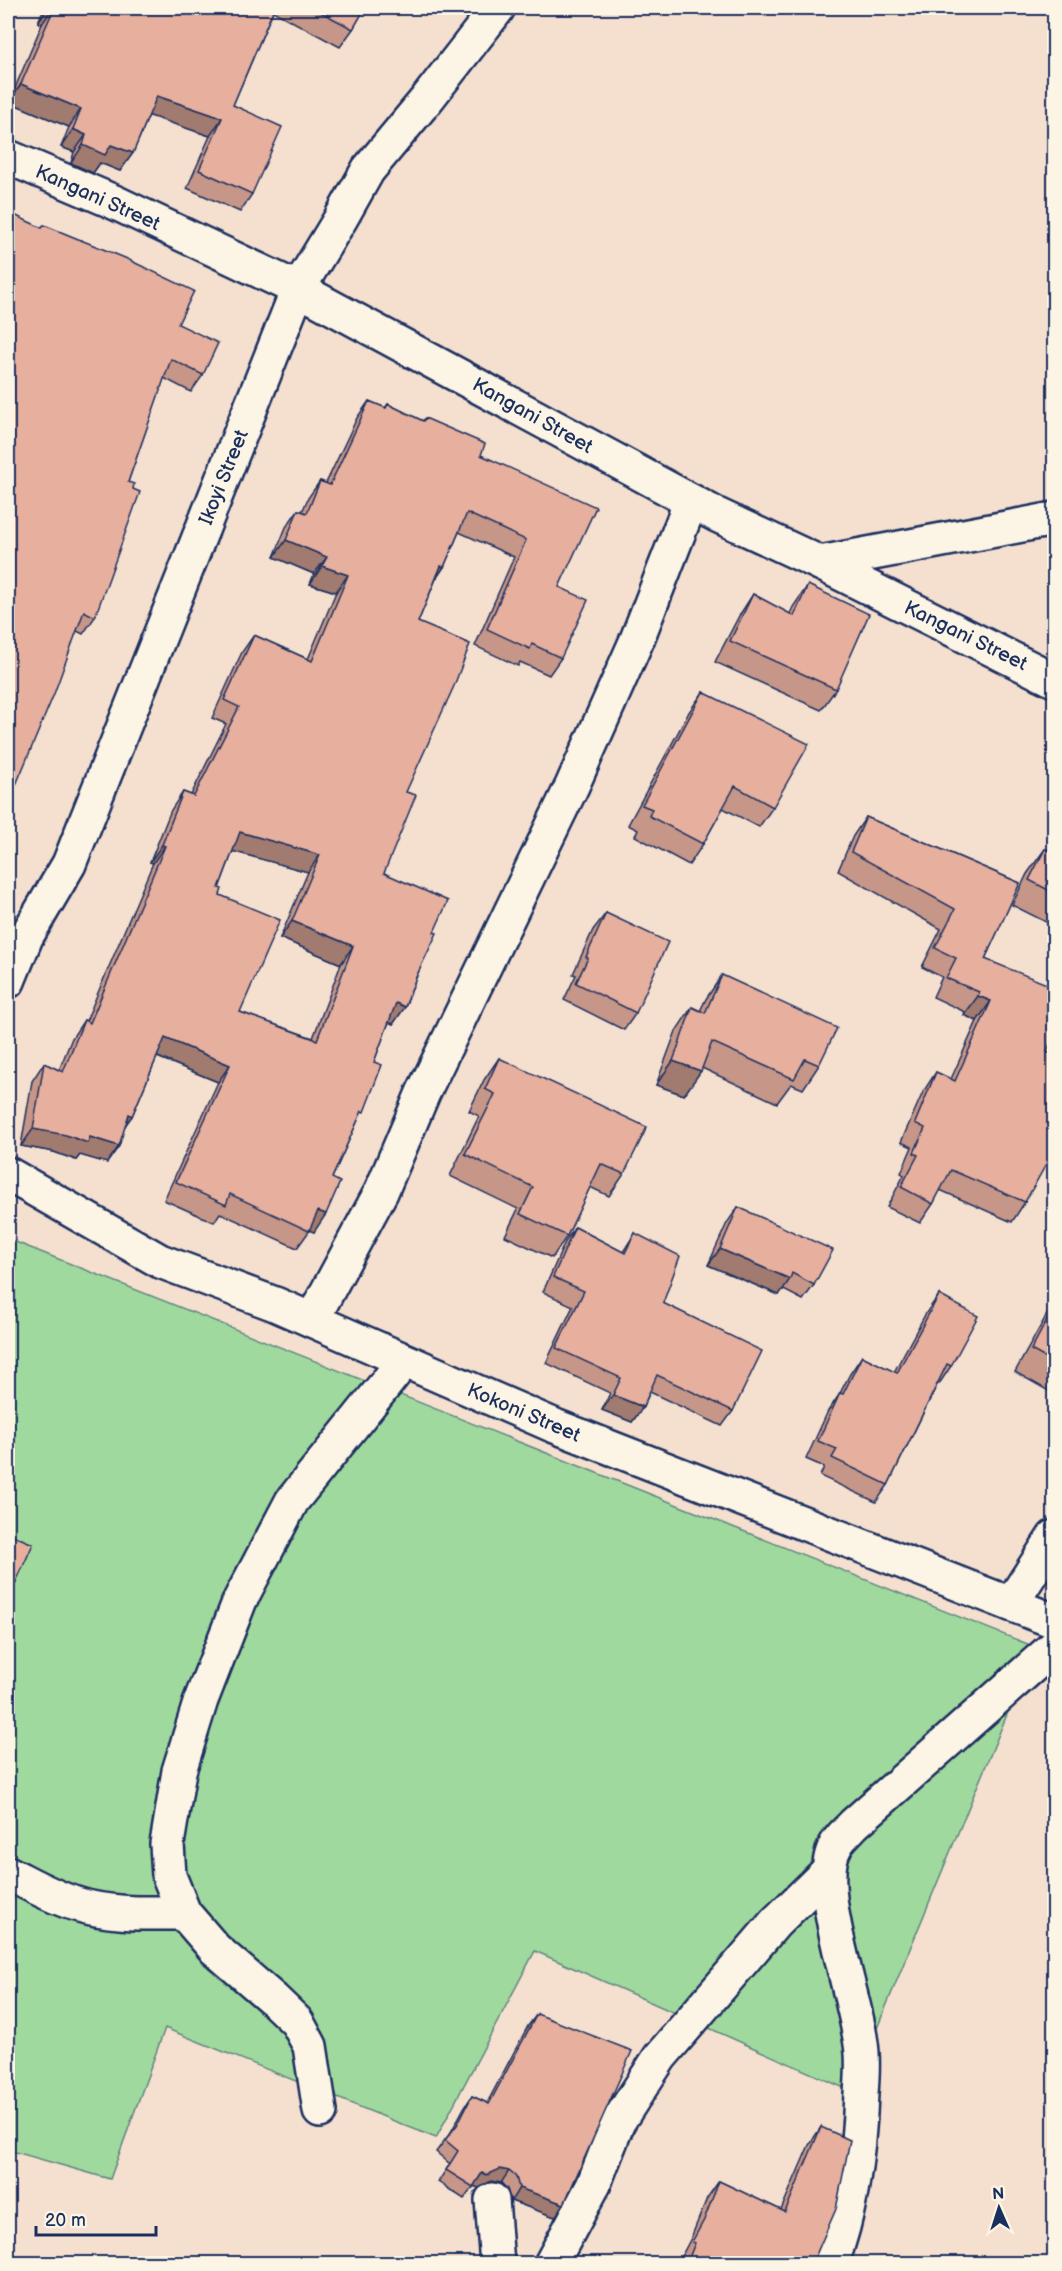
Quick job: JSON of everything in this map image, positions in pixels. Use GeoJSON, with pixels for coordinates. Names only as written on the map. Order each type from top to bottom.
{"type":"FeatureCollection","features":[{"type":"Feature","properties":{"kind":"street","name":"Ikoyi Street"},"geometry":{"type":"LineString","coordinates":[[8,981],[17,934],[69,864],[298,289],[368,170],[428,99],[498,8]]}},
{"type":"Feature","properties":{"kind":"street","name":"Kangani Street"},"geometry":{"type":"LineString","coordinates":[[8,157],[114,202],[298,289],[691,501],[1054,680]]}},
{"type":"Feature","properties":{"kind":"street"},"geometry":{"type":"LineString","coordinates":[[312,1320],[381,1192],[423,1093],[572,786],[636,642],[691,501]]}},
{"type":"Feature","properties":{"kind":"street"},"geometry":{"type":"LineString","coordinates":[[820,563],[1054,519]]}},
{"type":"Feature","properties":{"kind":"street","name":"Kokoni Street"},"geometry":{"type":"LineString","coordinates":[[8,1174],[160,1261],[312,1320],[555,1426],[1054,1621]]}},
{"type":"Feature","properties":{"kind":"street"},"geometry":{"type":"LineString","coordinates":[[320,2111],[310,2046],[297,2022],[215,1949],[184,1913],[169,1876],[167,1844],[179,1771],[201,1700],[240,1600],[291,1502],[404,1360]]}},
{"type":"Feature","properties":{"kind":"street"},"geometry":{"type":"LineString","coordinates":[[1011,1604],[1054,1537]]}},
{"type":"Feature","properties":{"kind":"street"},"geometry":{"type":"LineString","coordinates":[[831,2264],[854,2185],[860,2117],[862,2053],[853,1999],[829,1902],[827,1872],[835,1845],[854,1824],[1054,1647]]}},
{"type":"Feature","properties":{"kind":"street"},"geometry":{"type":"LineString","coordinates":[[551,2264],[593,2186],[618,2122],[660,2057],[775,1923],[827,1872]]}},
{"type":"Feature","properties":{"kind":"street"},"geometry":{"type":"LineString","coordinates":[[8,1873],[51,1895],[78,1905],[117,1911],[184,1913]]}},
{"type":"Feature","properties":{"kind":"street"},"geometry":{"type":"LineString","coordinates":[[492,2200],[497,2264]]}},
{"type":"Feature","properties":{"kind":"green space"},"geometry":{"type":"Polygon","coordinates":[[[8,1239],[1035,1647],[851,2091],[535,1951],[436,2138],[165,2028],[110,2179],[8,2150],[8,1239]]]}},
{"type":"Feature","properties":{"kind":"building"},"geometry":{"type":"Polygon","coordinates":[[[54,8],[274,8],[233,105],[282,127],[252,194],[199,170],[222,118],[157,96],[133,153],[111,145],[105,155],[83,145],[86,135],[73,129],[81,109],[21,84],[54,8]]]}},
{"type":"Feature","properties":{"kind":"building"},"geometry":{"type":"Polygon","coordinates":[[[313,8],[365,8],[353,29],[313,8]]]}},
{"type":"Feature","properties":{"kind":"building"},"geometry":{"type":"Polygon","coordinates":[[[8,212],[42,228],[44,225],[125,258],[194,291],[178,324],[218,343],[203,375],[171,359],[128,482],[134,484],[133,489],[140,492],[95,617],[84,611],[54,694],[8,804],[8,212]]]}},
{"type":"Feature","properties":{"kind":"building"},"geometry":{"type":"Polygon","coordinates":[[[369,401],[386,408],[388,404],[423,421],[425,418],[485,444],[481,455],[596,507],[559,587],[588,600],[561,658],[532,644],[530,649],[487,629],[526,540],[467,513],[444,567],[441,566],[418,622],[470,644],[454,686],[406,792],[416,795],[384,873],[448,901],[434,932],[437,933],[416,977],[405,1007],[396,1003],[374,1062],[382,1065],[364,1112],[362,1111],[332,1178],[340,1182],[326,1214],[318,1211],[309,1231],[230,1194],[226,1205],[176,1182],[230,1065],[165,1038],[132,1116],[129,1114],[119,1146],[90,1137],[88,1143],[66,1135],[33,1129],[44,1063],[63,1072],[84,1020],[90,1023],[165,846],[162,845],[183,792],[194,796],[239,707],[224,700],[254,635],[312,661],[348,575],[322,566],[327,557],[286,540],[298,510],[307,513],[320,481],[330,485],[369,401]],[[240,832],[219,888],[222,889],[220,895],[280,920],[240,1012],[317,1040],[353,946],[292,921],[320,855],[240,832]]]}},
{"type":"Feature","properties":{"kind":"building"},"geometry":{"type":"Polygon","coordinates":[[[808,585],[869,614],[836,689],[730,641],[753,594],[794,616],[808,585]]]}},
{"type":"Feature","properties":{"kind":"building"},"geometry":{"type":"Polygon","coordinates":[[[703,692],[809,744],[773,807],[735,786],[703,844],[649,816],[652,809],[642,805],[703,692]]]}},
{"type":"Feature","properties":{"kind":"building"},"geometry":{"type":"Polygon","coordinates":[[[866,817],[1020,883],[985,959],[1054,987],[1054,1034],[1047,1052],[1054,1056],[1054,1097],[1051,1105],[1054,1107],[1054,1150],[1025,1202],[951,1170],[933,1204],[901,1187],[918,1155],[914,1153],[925,1128],[915,1123],[936,1072],[955,1081],[991,1001],[978,996],[979,992],[946,978],[956,958],[935,948],[955,909],[851,852],[866,817]]]}},
{"type":"Feature","properties":{"kind":"building"},"geometry":{"type":"Polygon","coordinates":[[[1054,847],[1054,893],[1029,880],[1045,849],[1052,852],[1054,847]]]}},
{"type":"Feature","properties":{"kind":"building"},"geometry":{"type":"Polygon","coordinates":[[[606,913],[668,942],[636,1013],[576,983],[606,913]]]}},
{"type":"Feature","properties":{"kind":"building"},"geometry":{"type":"Polygon","coordinates":[[[722,975],[837,1028],[819,1065],[805,1059],[794,1079],[712,1042],[701,1071],[673,1061],[692,1007],[705,1013],[722,975]]]}},
{"type":"Feature","properties":{"kind":"building"},"geometry":{"type":"Polygon","coordinates":[[[499,1058],[647,1127],[624,1174],[601,1164],[567,1236],[520,1214],[533,1187],[465,1154],[495,1094],[485,1089],[499,1058]]]}},
{"type":"Feature","properties":{"kind":"building"},"geometry":{"type":"Polygon","coordinates":[[[738,1207],[833,1250],[814,1285],[792,1273],[790,1279],[720,1249],[738,1207]]]}},
{"type":"Feature","properties":{"kind":"building"},"geometry":{"type":"Polygon","coordinates":[[[575,1227],[625,1253],[635,1233],[680,1256],[663,1303],[762,1351],[733,1411],[657,1375],[643,1407],[613,1395],[621,1378],[556,1348],[584,1291],[553,1277],[575,1227]]]}},
{"type":"Feature","properties":{"kind":"building"},"geometry":{"type":"Polygon","coordinates":[[[939,1295],[978,1316],[951,1366],[947,1364],[888,1485],[832,1458],[837,1449],[818,1441],[840,1393],[843,1394],[862,1356],[897,1373],[939,1295]]]}},
{"type":"Feature","properties":{"kind":"building"},"geometry":{"type":"Polygon","coordinates":[[[1054,1307],[1054,1363],[1031,1350],[1054,1307]]]}},
{"type":"Feature","properties":{"kind":"building"},"geometry":{"type":"Polygon","coordinates":[[[8,1533],[33,1544],[8,1600],[8,1533]]]}},
{"type":"Feature","properties":{"kind":"building"},"geometry":{"type":"Polygon","coordinates":[[[537,2014],[632,2051],[564,2204],[519,2188],[516,2177],[509,2171],[500,2169],[487,2175],[482,2173],[473,2187],[446,2170],[458,2151],[445,2140],[457,2125],[472,2096],[489,2104],[537,2014]]]}},
{"type":"Feature","properties":{"kind":"building"},"geometry":{"type":"Polygon","coordinates":[[[821,2127],[850,2140],[836,2209],[812,2264],[699,2264],[689,2258],[695,2243],[692,2242],[704,2220],[719,2181],[785,2212],[821,2127]]]}}]}
